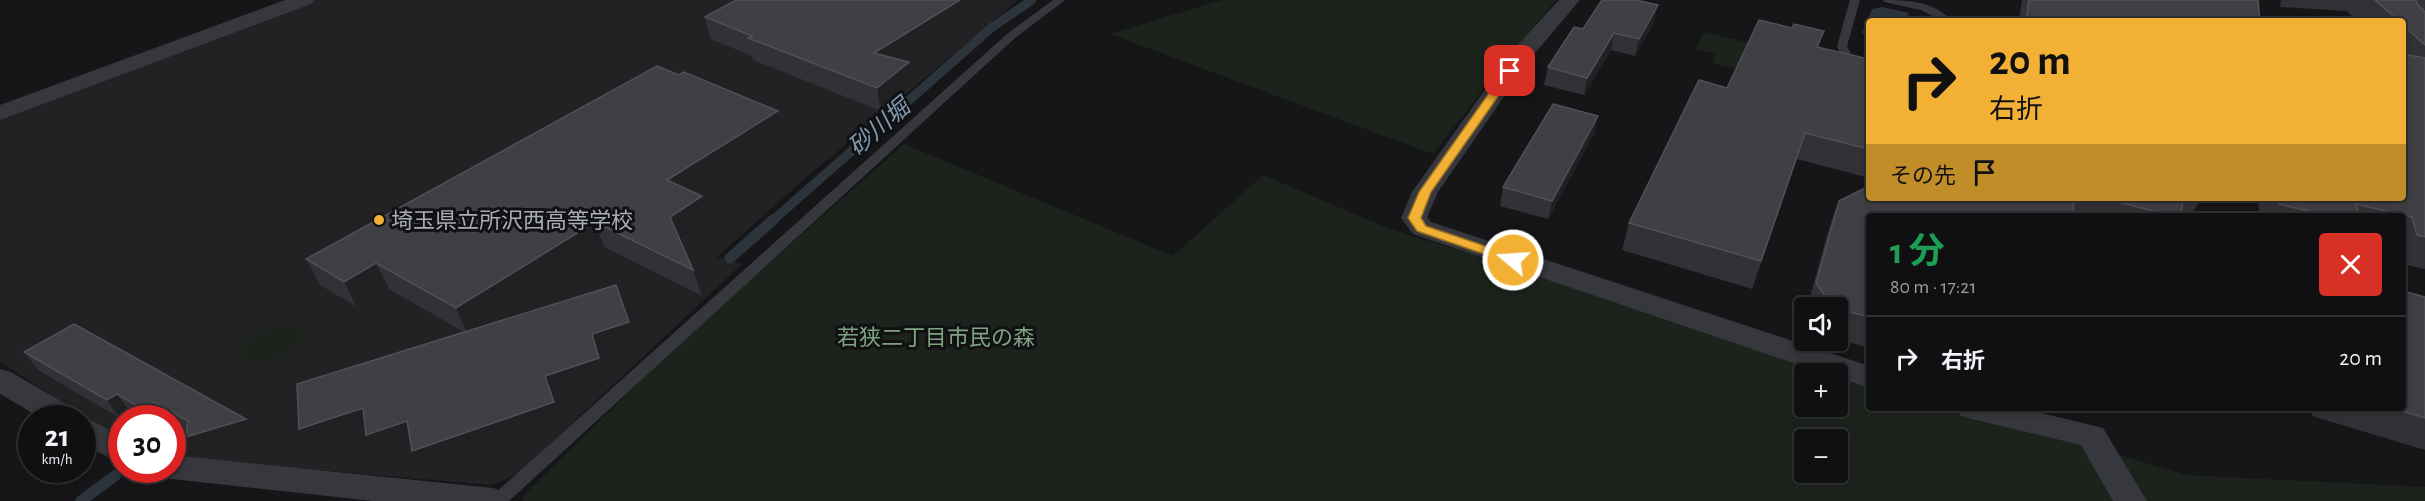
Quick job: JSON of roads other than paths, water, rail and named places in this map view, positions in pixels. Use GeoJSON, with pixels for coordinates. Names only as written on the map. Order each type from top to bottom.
{"type":"FeatureCollection","features":[{"type":"Feature","properties":{"kind":"street"},"geometry":{"type":"LineString","coordinates":[[0,113],[304,0]]}},
{"type":"Feature","properties":{"kind":"street"},"geometry":{"type":"LineString","coordinates":[[1570,0],[1522,54],[1425,192],[1414,218],[1422,228],[1866,376]]}},
{"type":"Feature","properties":{"kind":"street"},"geometry":{"type":"LineString","coordinates":[[0,380],[43,405]]}},
{"type":"Feature","properties":{"kind":"street"},"geometry":{"type":"LineString","coordinates":[[1985,411],[2092,436],[2130,501]]}},
{"type":"Feature","properties":{"kind":"street"},"geometry":{"type":"LineString","coordinates":[[186,468],[493,501]]}},
{"type":"Feature","properties":{"kind":"lane"},"geometry":{"type":"LineString","coordinates":[[498,501],[1011,36],[1060,0]]}},
{"type":"Feature","properties":{"kind":"lane"},"geometry":{"type":"LineString","coordinates":[[1855,0],[1842,46],[1846,56],[1866,67]]}},
{"type":"Feature","properties":{"kind":"lane"},"geometry":{"type":"LineString","coordinates":[[1888,0],[1936,12],[1944,18]]}},
{"type":"Feature","properties":{"kind":"waterway","name":"砂川堀"},"geometry":{"type":"LineString","coordinates":[[771,222],[991,28],[1032,0]]}},
{"type":"Feature","properties":{"kind":"waterway","name":"砂川堀"},"geometry":{"type":"LineString","coordinates":[[730,258],[773,220]]}},
{"type":"Feature","properties":{"kind":"waterway","name":"砂川堀"},"geometry":{"type":"LineString","coordinates":[[81,501],[108,481]]}},
{"type":"Feature","properties":{"kind":"place","name":"埼玉県立所沢西高等学校"},"geometry":{"type":"Point","coordinates":[379,220]}},
{"type":"Feature","properties":{"kind":"park label","name":"若狭二丁目市民の森"},"geometry":{"type":"Point","coordinates":[936,337]}}]}
